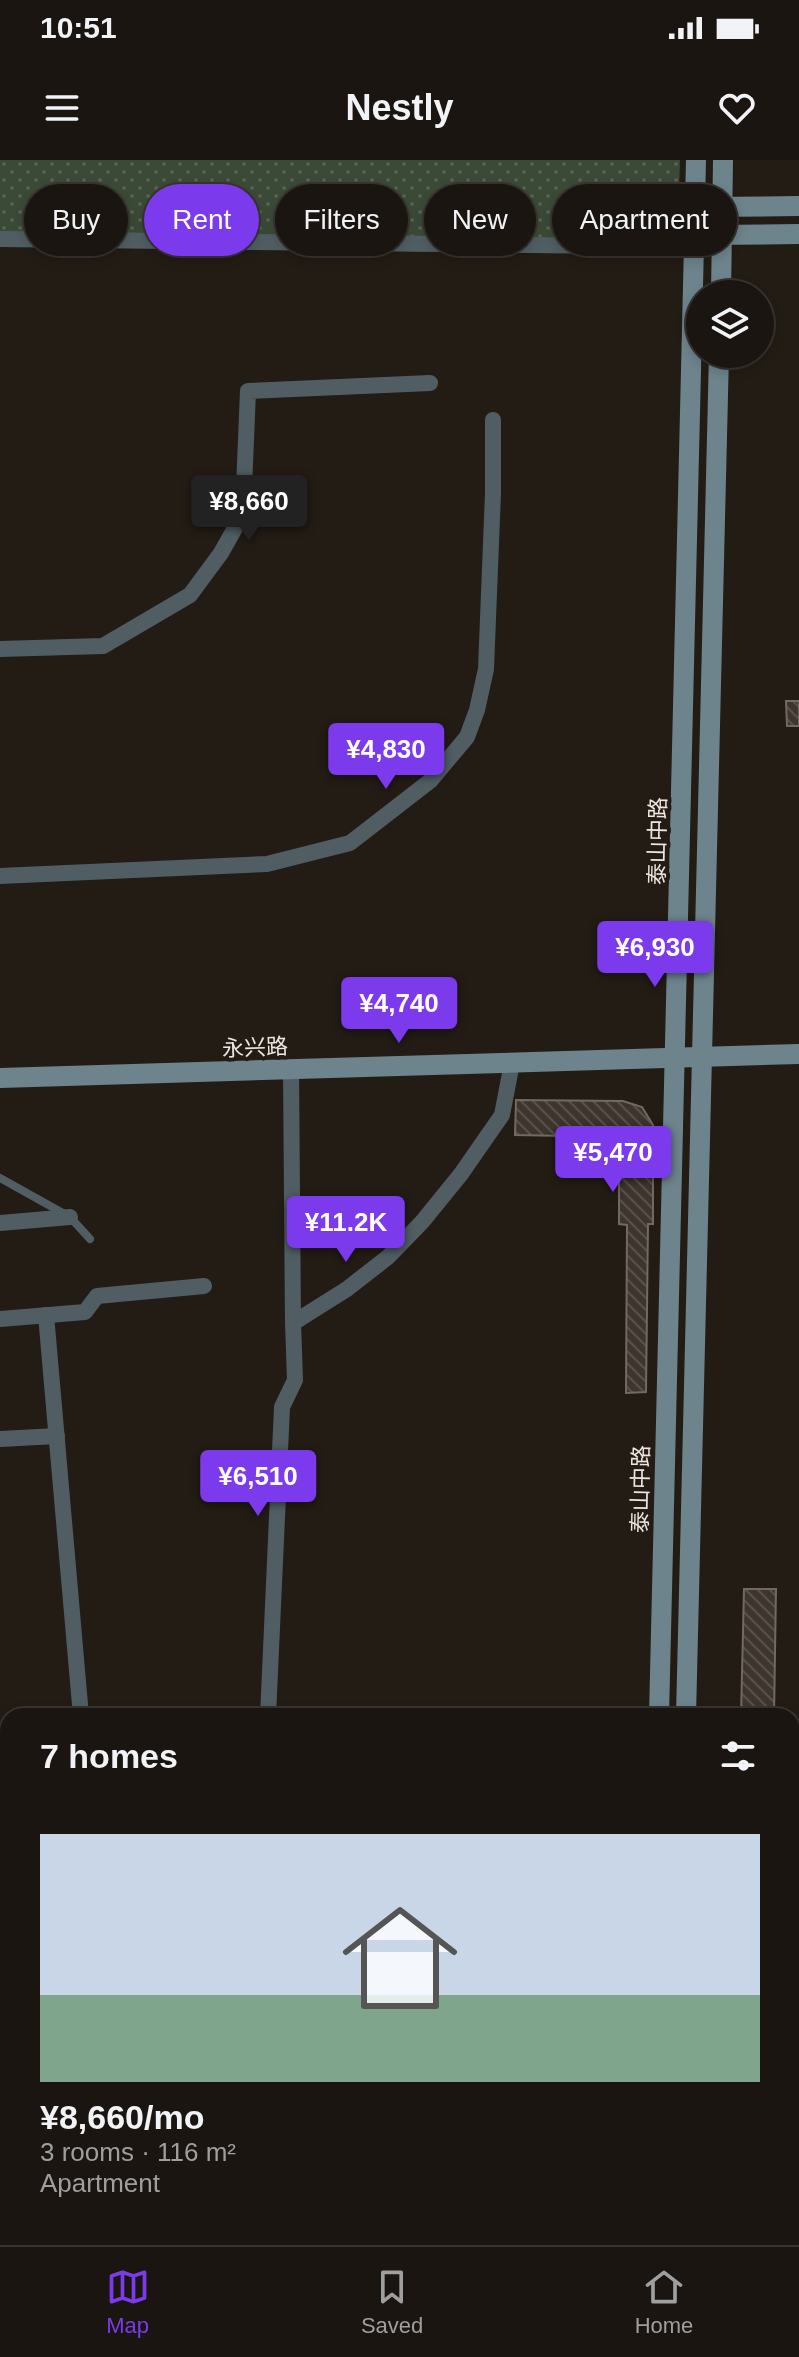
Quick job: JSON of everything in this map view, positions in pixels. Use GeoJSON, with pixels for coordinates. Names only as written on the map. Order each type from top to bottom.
{"type":"FeatureCollection","features":[{"type":"Feature","properties":{"kind":"main road","name":"泰山中路"},"geometry":{"type":"LineString","coordinates":[[696,160],[696,184]]}},
{"type":"Feature","properties":{"kind":"main road"},"geometry":{"type":"LineString","coordinates":[[723,160],[723,184]]}},
{"type":"Feature","properties":{"kind":"main road"},"geometry":{"type":"LineString","coordinates":[[737,207],[799,206]]}},
{"type":"Feature","properties":{"kind":"main road"},"geometry":{"type":"LineString","coordinates":[[737,235],[799,234]]}},
{"type":"Feature","properties":{"kind":"main road","name":"泰山中路"},"geometry":{"type":"LineString","coordinates":[[659,1708],[695,256]]}},
{"type":"Feature","properties":{"kind":"main road"},"geometry":{"type":"LineString","coordinates":[[721,280],[722,256]]}},
{"type":"Feature","properties":{"kind":"main road"},"geometry":{"type":"LineString","coordinates":[[686,1708],[719,368]]}},
{"type":"Feature","properties":{"kind":"main road","name":"永兴路"},"geometry":{"type":"LineString","coordinates":[[0,1078],[799,1054]]}},
{"type":"Feature","properties":{"kind":"street"},"geometry":{"type":"LineString","coordinates":[[0,239],[552,241]]}},
{"type":"Feature","properties":{"kind":"street"},"geometry":{"type":"LineString","coordinates":[[0,649],[103,646],[190,595],[221,553],[239,521],[244,488],[248,391],[430,383]]}},
{"type":"Feature","properties":{"kind":"street"},"geometry":{"type":"LineString","coordinates":[[0,876],[267,864],[350,843],[430,781],[467,737],[486,669],[493,420]]}},
{"type":"Feature","properties":{"kind":"street"},"geometry":{"type":"LineString","coordinates":[[293,1323],[388,1257],[422,1222],[461,1174],[502,1115],[512,1063]]}},
{"type":"Feature","properties":{"kind":"street"},"geometry":{"type":"LineString","coordinates":[[268,1708],[282,1407],[295,1380],[291,1070]]}},
{"type":"Feature","properties":{"kind":"street"},"geometry":{"type":"LineString","coordinates":[[0,1223],[70,1217]]}},
{"type":"Feature","properties":{"kind":"street"},"geometry":{"type":"LineString","coordinates":[[0,1319],[85,1312],[97,1296],[204,1286]]}},
{"type":"Feature","properties":{"kind":"street"},"geometry":{"type":"LineString","coordinates":[[46,1315],[80,1708]]}},
{"type":"Feature","properties":{"kind":"street"},"geometry":{"type":"LineString","coordinates":[[0,1439],[57,1436]]}},
{"type":"Feature","properties":{"kind":"lane"},"geometry":{"type":"LineString","coordinates":[[0,1178],[70,1217],[90,1239]]}},
{"type":"Feature","properties":{"kind":"green space"},"geometry":{"type":"Polygon","coordinates":[[[0,160],[680,160],[679,184],[552,184],[552,252],[536,252],[536,184],[424,184],[424,250],[408,250],[408,184],[275,184],[275,249],[259,249],[259,184],[144,184],[144,247],[128,247],[128,184],[24,184],[24,246],[0,246],[0,160]]]}},
{"type":"Feature","properties":{"kind":"building"},"geometry":{"type":"Polygon","coordinates":[[[786,701],[799,701],[799,726],[787,726],[786,701]]]}},
{"type":"Feature","properties":{"kind":"building"},"geometry":{"type":"Polygon","coordinates":[[[516,1100],[623,1101],[642,1107],[653,1125],[653,1224],[648,1224],[646,1392],[626,1393],[627,1225],[619,1224],[619,1137],[515,1135],[516,1100]]]}},
{"type":"Feature","properties":{"kind":"building"},"geometry":{"type":"Polygon","coordinates":[[[744,1589],[776,1589],[774,1708],[741,1708],[744,1589]]]}}]}
